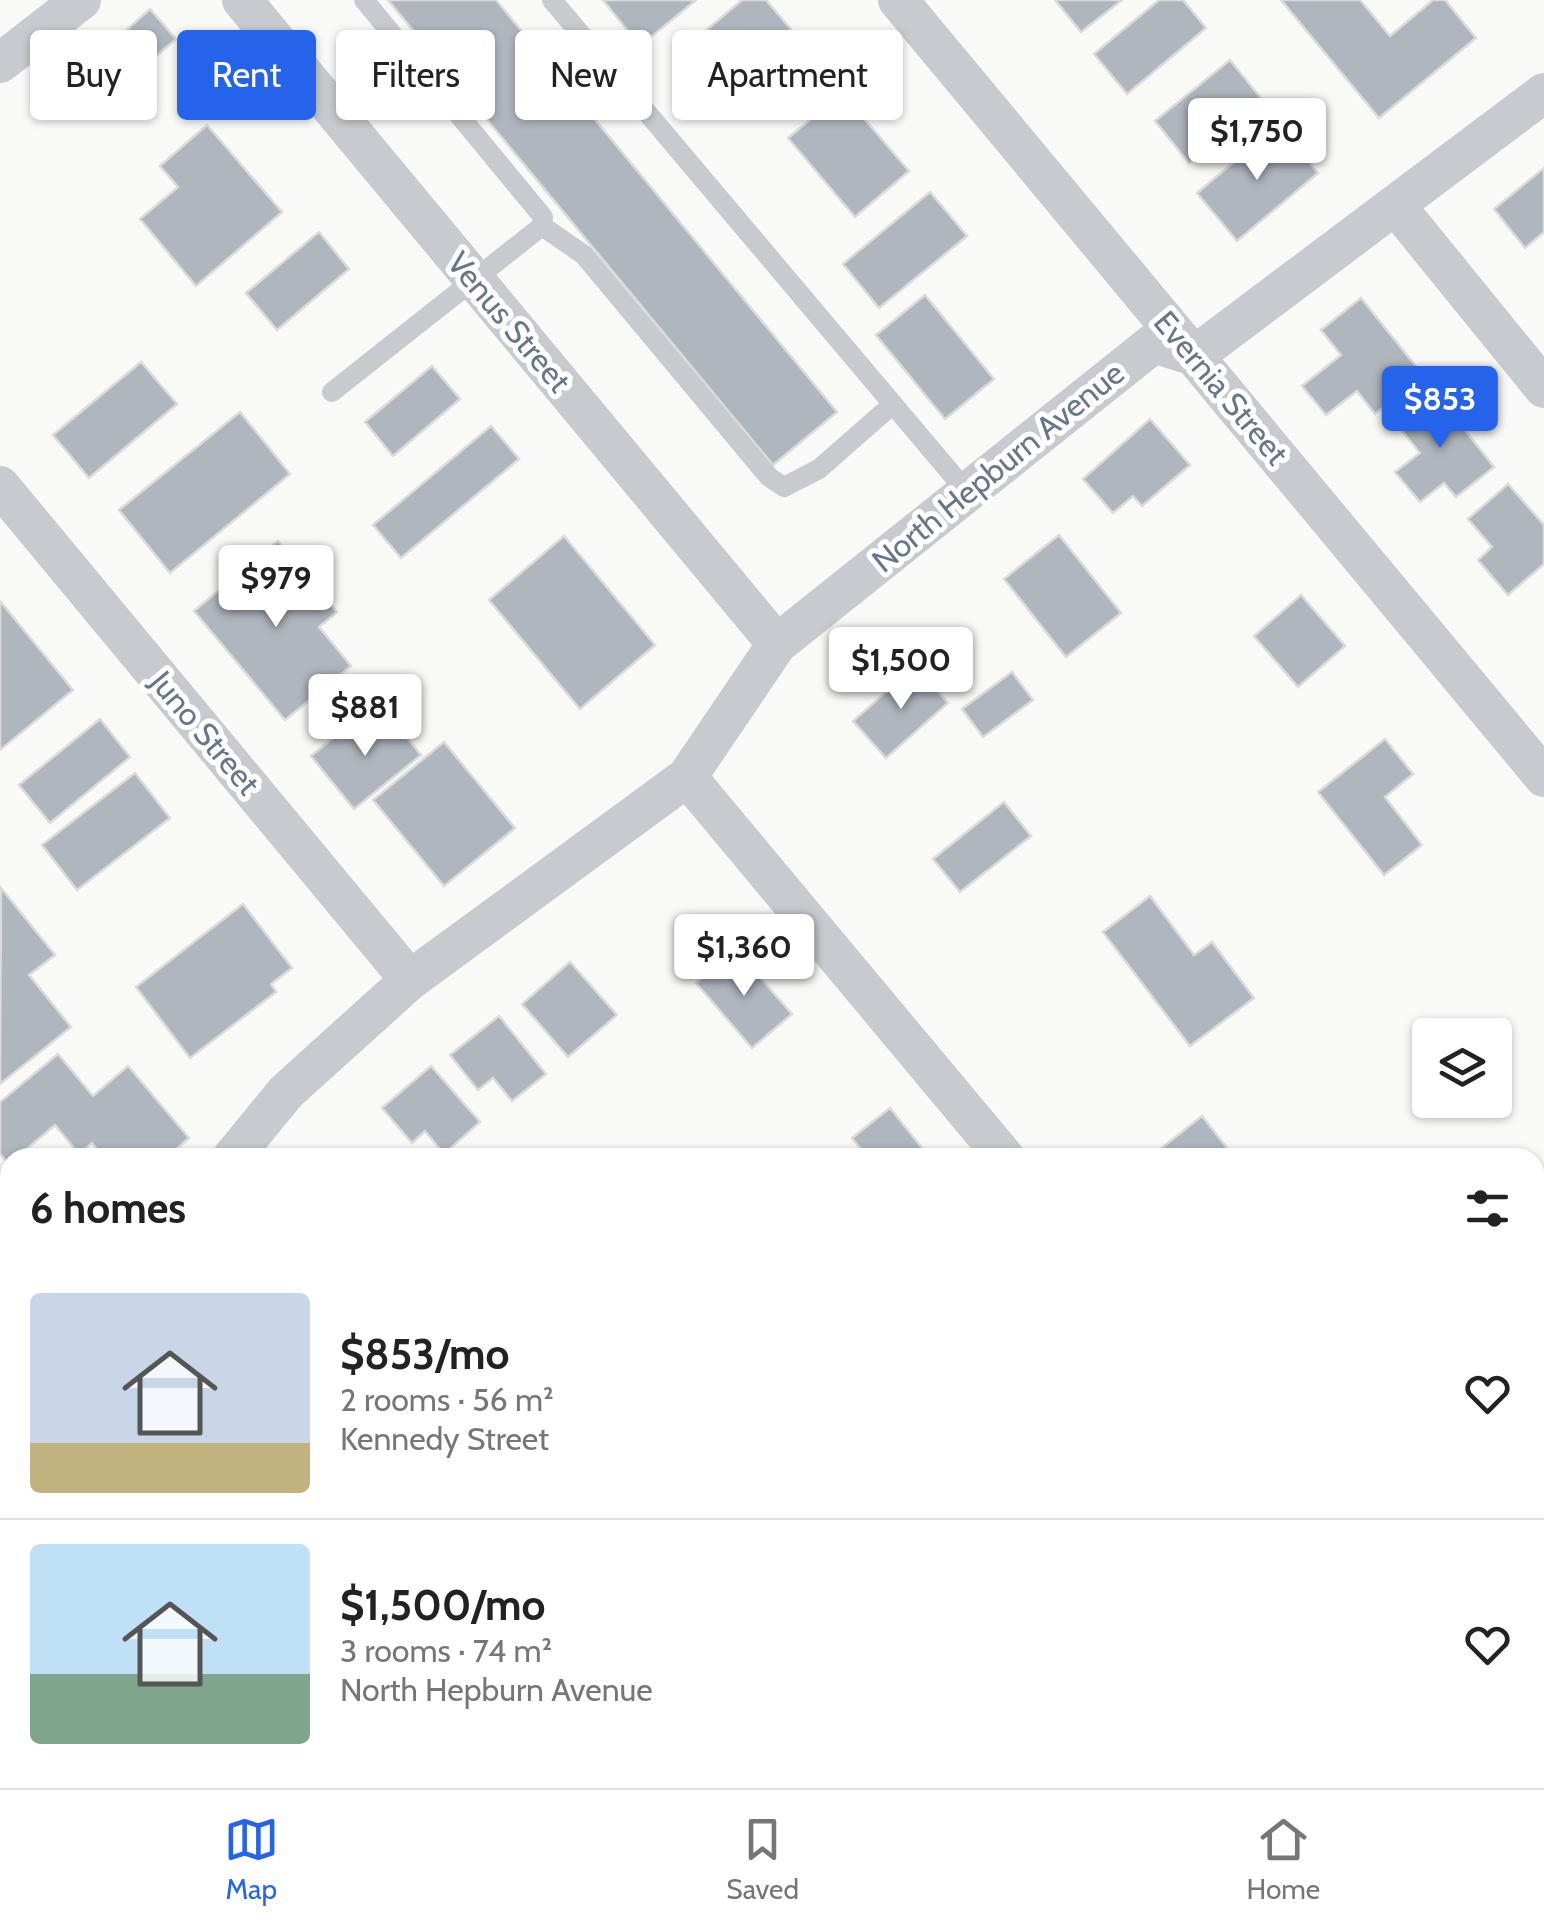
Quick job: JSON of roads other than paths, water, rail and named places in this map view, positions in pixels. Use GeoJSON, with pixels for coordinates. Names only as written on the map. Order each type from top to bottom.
{"type":"FeatureCollection","features":[{"type":"Feature","properties":{"kind":"street"},"geometry":{"type":"LineString","coordinates":[[0,63],[81,0]]}},
{"type":"Feature","properties":{"kind":"street","name":"Venus Street"},"geometry":{"type":"LineString","coordinates":[[242,0],[777,644]]}},
{"type":"Feature","properties":{"kind":"street","name":"Evernia Street"},"geometry":{"type":"LineString","coordinates":[[898,0],[1544,777]]}},
{"type":"Feature","properties":{"kind":"street"},"geometry":{"type":"LineString","coordinates":[[1194,356],[1544,94]]}},
{"type":"Feature","properties":{"kind":"street"},"geometry":{"type":"LineString","coordinates":[[1396,206],[1544,388]]}},
{"type":"Feature","properties":{"kind":"street","name":"North Hepburn Avenue"},"geometry":{"type":"LineString","coordinates":[[240,1148],[286,1092],[410,980],[686,776],[777,644],[1154,343],[1194,356]]}},
{"type":"Feature","properties":{"kind":"street","name":"Juno Street"},"geometry":{"type":"LineString","coordinates":[[3,497],[410,980]]}},
{"type":"Feature","properties":{"kind":"street"},"geometry":{"type":"LineString","coordinates":[[686,776],[997,1148]]}},
{"type":"Feature","properties":{"kind":"lane"},"geometry":{"type":"LineString","coordinates":[[332,392],[542,226],[543,217],[364,0]]}},
{"type":"Feature","properties":{"kind":"lane"},"geometry":{"type":"LineString","coordinates":[[552,0],[967,492]]}},
{"type":"Feature","properties":{"kind":"lane"},"geometry":{"type":"LineString","coordinates":[[542,226],[584,255],[769,477],[784,488],[819,469],[894,404]]}}]}
